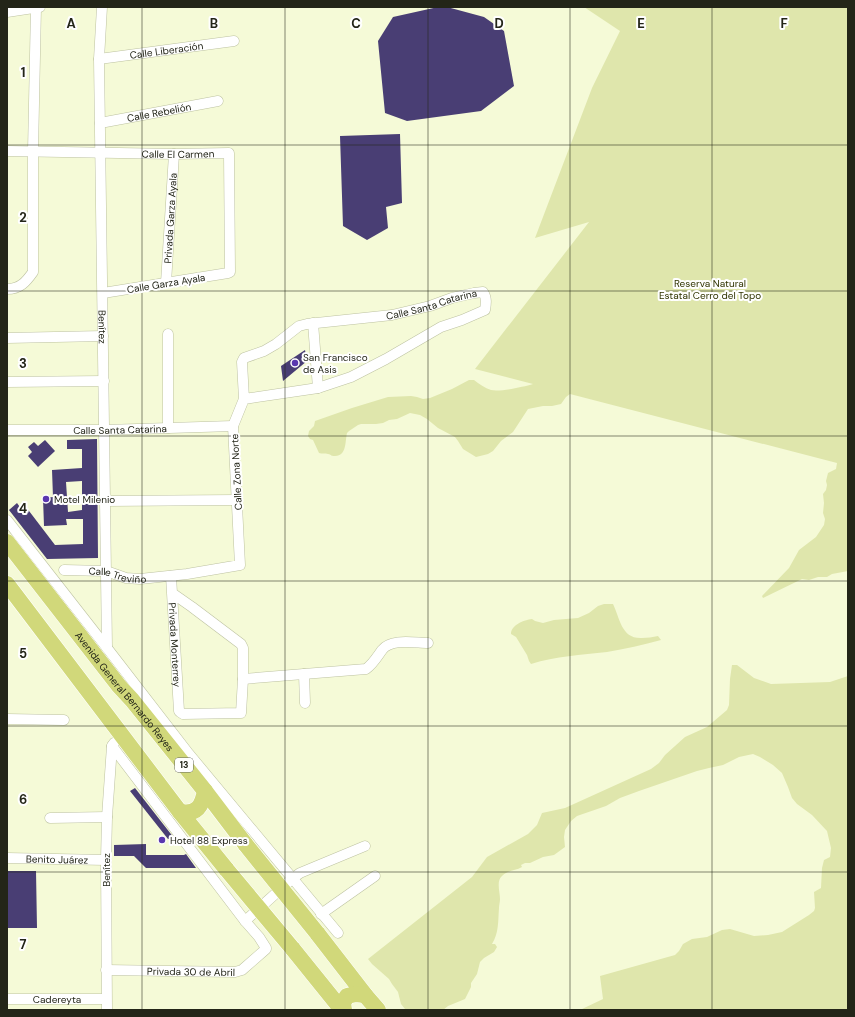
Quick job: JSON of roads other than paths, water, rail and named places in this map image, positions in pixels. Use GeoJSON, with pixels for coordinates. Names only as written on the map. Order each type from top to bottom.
{"type":"FeatureCollection","features":[{"type":"Feature","properties":{"kind":"main road","name":"Avenida General Bernardo Reyes"},"geometry":{"type":"LineString","coordinates":[[7,542],[119,686],[184,758],[205,791],[246,845],[378,1010]]}},
{"type":"Feature","properties":{"kind":"main road"},"geometry":{"type":"LineString","coordinates":[[7,584],[92,697],[116,740],[180,812],[343,1010]]}},
{"type":"Feature","properties":{"kind":"main road"},"geometry":{"type":"LineString","coordinates":[[180,812],[192,812],[197,809],[201,804],[205,791]]}},
{"type":"Feature","properties":{"kind":"main road"},"geometry":{"type":"LineString","coordinates":[[343,1010],[343,1003],[347,996],[356,994],[365,995]]}},
{"type":"Feature","properties":{"kind":"street"},"geometry":{"type":"LineString","coordinates":[[7,289],[14,289],[26,282],[33,272],[33,151],[36,7]]}},
{"type":"Feature","properties":{"kind":"street"},"geometry":{"type":"LineString","coordinates":[[7,12],[40,7]]}},
{"type":"Feature","properties":{"kind":"street","name":"Benítez"},"geometry":{"type":"LineString","coordinates":[[102,7],[99,59],[104,336],[107,648]]}},
{"type":"Feature","properties":{"kind":"street","name":"Calle Liberación"},"geometry":{"type":"LineString","coordinates":[[99,59],[234,41]]}},
{"type":"Feature","properties":{"kind":"street","name":"Calle Rebelión"},"geometry":{"type":"LineString","coordinates":[[100,123],[218,102]]}},
{"type":"Feature","properties":{"kind":"street","name":"Calle El Carmen"},"geometry":{"type":"LineString","coordinates":[[7,151],[174,154],[229,153],[229,272]]}},
{"type":"Feature","properties":{"kind":"street","name":"Privada Garza Ayala"},"geometry":{"type":"LineString","coordinates":[[166,283],[174,154]]}},
{"type":"Feature","properties":{"kind":"street","name":"Calle Garza Ayala"},"geometry":{"type":"LineString","coordinates":[[103,293],[229,272]]}},
{"type":"Feature","properties":{"kind":"street","name":"Calle Santa Catarina"},"geometry":{"type":"LineString","coordinates":[[244,358],[264,351],[276,344],[299,326],[313,323],[392,315],[430,306],[452,298],[483,292],[486,302],[485,310],[441,327],[386,359],[351,377],[318,388]]}},
{"type":"Feature","properties":{"kind":"street"},"geometry":{"type":"LineString","coordinates":[[244,399],[318,388],[313,323]]}},
{"type":"Feature","properties":{"kind":"street"},"geometry":{"type":"LineString","coordinates":[[168,334],[168,428]]}},
{"type":"Feature","properties":{"kind":"street"},"geometry":{"type":"LineString","coordinates":[[7,338],[104,336]]}},
{"type":"Feature","properties":{"kind":"street","name":"Calle Zona Norte"},"geometry":{"type":"LineString","coordinates":[[240,565],[233,426],[244,399],[242,362],[244,358]]}},
{"type":"Feature","properties":{"kind":"street"},"geometry":{"type":"LineString","coordinates":[[7,382],[104,381]]}},
{"type":"Feature","properties":{"kind":"street","name":"Calle Santa Catarina"},"geometry":{"type":"LineString","coordinates":[[7,430],[104,430],[233,426]]}},
{"type":"Feature","properties":{"kind":"street"},"geometry":{"type":"LineString","coordinates":[[105,501],[237,500]]}},
{"type":"Feature","properties":{"kind":"street"},"geometry":{"type":"LineString","coordinates":[[7,520],[107,648],[184,758],[293,878],[338,933]]}},
{"type":"Feature","properties":{"kind":"street","name":"Calle Treviño"},"geometry":{"type":"LineString","coordinates":[[64,570],[106,572],[133,579],[171,576],[240,565]]}},
{"type":"Feature","properties":{"kind":"street","name":"Privada Monterrey"},"geometry":{"type":"LineString","coordinates":[[171,576],[180,713],[241,713],[243,678]]}},
{"type":"Feature","properties":{"kind":"street"},"geometry":{"type":"LineString","coordinates":[[172,593],[241,644],[243,648],[243,678],[366,669],[371,666],[383,648],[391,643],[428,643]]}},
{"type":"Feature","properties":{"kind":"street"},"geometry":{"type":"LineString","coordinates":[[304,674],[305,703]]}},
{"type":"Feature","properties":{"kind":"street"},"geometry":{"type":"LineString","coordinates":[[7,719],[64,720]]}},
{"type":"Feature","properties":{"kind":"street"},"geometry":{"type":"LineString","coordinates":[[116,740],[245,921],[293,878],[305,871],[365,846]]}},
{"type":"Feature","properties":{"kind":"street","name":"Benítez"},"geometry":{"type":"LineString","coordinates":[[107,1010],[107,817],[116,740]]}},
{"type":"Feature","properties":{"kind":"street"},"geometry":{"type":"LineString","coordinates":[[50,818],[107,817]]}},
{"type":"Feature","properties":{"kind":"street","name":"Benito Juárez"},"geometry":{"type":"LineString","coordinates":[[7,858],[106,860]]}},
{"type":"Feature","properties":{"kind":"street"},"geometry":{"type":"LineString","coordinates":[[321,914],[375,876]]}},
{"type":"Feature","properties":{"kind":"street","name":"Privada 30 de Abril"},"geometry":{"type":"LineString","coordinates":[[106,970],[231,973],[242,970],[266,949],[260,937],[245,921]]}},
{"type":"Feature","properties":{"kind":"street","name":"Cadereyta"},"geometry":{"type":"LineString","coordinates":[[7,999],[106,999]]}},
{"type":"Feature","properties":{"kind":"place","name":"San Francisco de Asis"},"geometry":{"type":"Point","coordinates":[295,363]}},
{"type":"Feature","properties":{"kind":"place","name":"Motel Milenio"},"geometry":{"type":"Point","coordinates":[46,499]}},
{"type":"Feature","properties":{"kind":"place","name":"Hotel 88 Express"},"geometry":{"type":"Point","coordinates":[162,840]}},
{"type":"Feature","properties":{"kind":"park label","name":"Reserva Natural Estatal Cerro del Topo"},"geometry":{"type":"Point","coordinates":[710,288]}}]}
